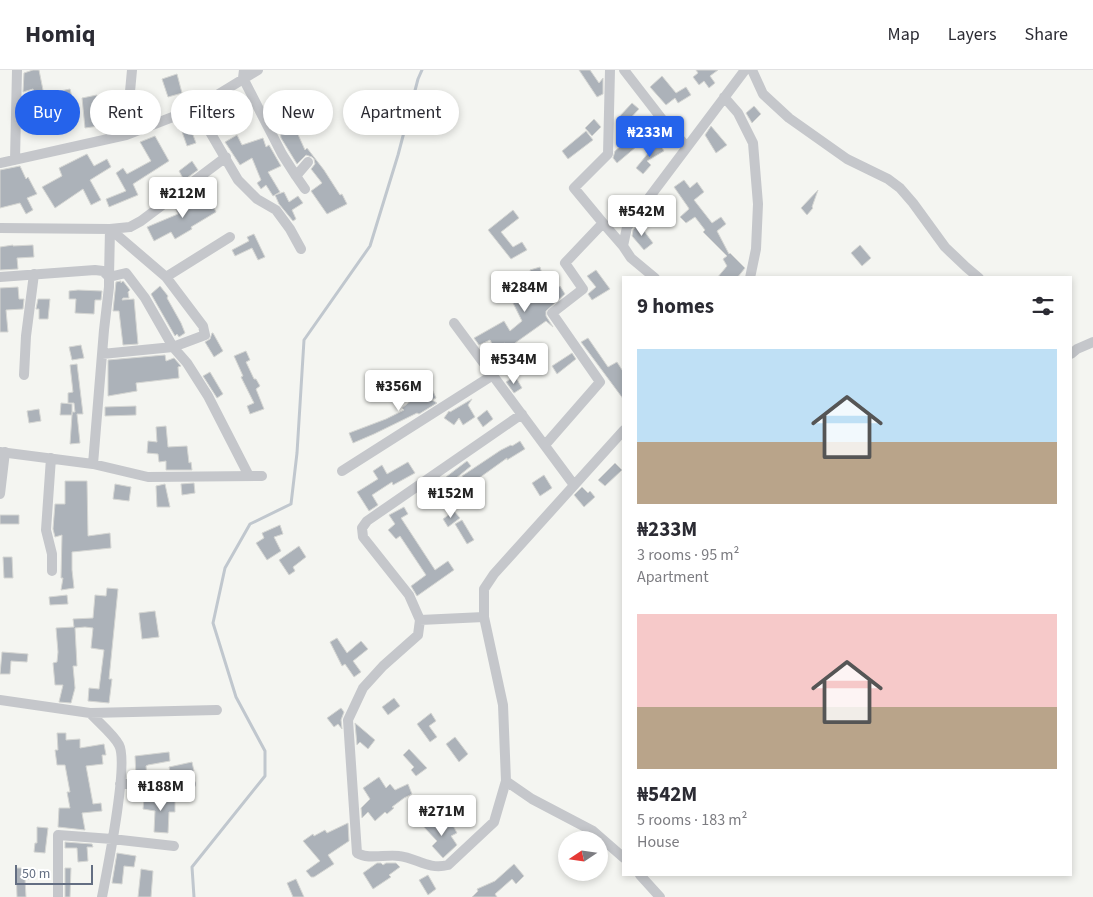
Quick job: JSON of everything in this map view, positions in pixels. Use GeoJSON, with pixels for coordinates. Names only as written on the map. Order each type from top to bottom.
{"type":"FeatureCollection","features":[{"type":"Feature","properties":{"kind":"street"},"geometry":{"type":"LineString","coordinates":[[15,160],[17,70]]}},
{"type":"Feature","properties":{"kind":"street"},"geometry":{"type":"LineString","coordinates":[[130,90],[132,70]]}},
{"type":"Feature","properties":{"kind":"street"},"geometry":{"type":"LineString","coordinates":[[221,90],[244,74],[258,70]]}},
{"type":"Feature","properties":{"kind":"street"},"geometry":{"type":"LineString","coordinates":[[610,70],[608,154],[574,188],[624,246],[630,258],[652,276]]}},
{"type":"Feature","properties":{"kind":"street"},"geometry":{"type":"LineString","coordinates":[[624,70],[687,148]]}},
{"type":"Feature","properties":{"kind":"street"},"geometry":{"type":"LineString","coordinates":[[624,246],[627,227],[745,70]]}},
{"type":"Feature","properties":{"kind":"street"},"geometry":{"type":"LineString","coordinates":[[752,70],[763,94],[789,118],[847,159],[888,179],[900,188],[945,246],[977,276]]}},
{"type":"Feature","properties":{"kind":"street"},"geometry":{"type":"LineString","coordinates":[[244,74],[282,154],[305,189]]}},
{"type":"Feature","properties":{"kind":"street"},"geometry":{"type":"LineString","coordinates":[[724,97],[738,113],[753,143],[758,204],[756,249],[750,276]]}},
{"type":"Feature","properties":{"kind":"street"},"geometry":{"type":"LineString","coordinates":[[0,163],[126,135]]}},
{"type":"Feature","properties":{"kind":"street"},"geometry":{"type":"LineString","coordinates":[[213,135],[238,180],[257,199],[276,210],[290,229],[301,249]]}},
{"type":"Feature","properties":{"kind":"street"},"geometry":{"type":"LineString","coordinates":[[0,228],[110,229],[130,227],[141,221],[226,157]]}},
{"type":"Feature","properties":{"kind":"street"},"geometry":{"type":"LineString","coordinates":[[296,176],[308,162]]}},
{"type":"Feature","properties":{"kind":"street"},"geometry":{"type":"LineString","coordinates":[[544,445],[600,382],[552,313],[583,289],[565,263],[604,224]]}},
{"type":"Feature","properties":{"kind":"street"},"geometry":{"type":"LineString","coordinates":[[102,354],[174,347],[205,335],[203,326],[166,277],[110,229]]}},
{"type":"Feature","properties":{"kind":"street"},"geometry":{"type":"LineString","coordinates":[[93,464],[109,287],[110,229]]}},
{"type":"Feature","properties":{"kind":"street"},"geometry":{"type":"LineString","coordinates":[[166,277],[230,237]]}},
{"type":"Feature","properties":{"kind":"street"},"geometry":{"type":"LineString","coordinates":[[0,277],[95,270],[103,271],[109,277]]}},
{"type":"Feature","properties":{"kind":"street"},"geometry":{"type":"LineString","coordinates":[[109,277],[126,273],[145,298],[174,347],[187,363],[208,396],[249,476]]}},
{"type":"Feature","properties":{"kind":"street"},"geometry":{"type":"LineString","coordinates":[[24,375],[26,336],[34,274]]}},
{"type":"Feature","properties":{"kind":"street"},"geometry":{"type":"LineString","coordinates":[[454,323],[574,485]]}},
{"type":"Feature","properties":{"kind":"street"},"geometry":{"type":"LineString","coordinates":[[1072,353],[1093,342]]}},
{"type":"Feature","properties":{"kind":"street"},"geometry":{"type":"LineString","coordinates":[[342,471],[492,375]]}},
{"type":"Feature","properties":{"kind":"street"},"geometry":{"type":"LineString","coordinates":[[522,414],[367,521],[362,528],[363,537],[409,595],[420,620],[418,635],[383,666],[363,688],[348,720],[357,853],[363,857],[401,856],[438,868],[448,865],[494,822],[506,781],[503,705],[484,617],[484,589],[494,574],[622,432]]}},
{"type":"Feature","properties":{"kind":"street"},"geometry":{"type":"LineString","coordinates":[[0,494],[3,452],[93,464],[148,477],[262,476]]}},
{"type":"Feature","properties":{"kind":"street"},"geometry":{"type":"LineString","coordinates":[[50,458],[46,530],[52,554],[52,570]]}},
{"type":"Feature","properties":{"kind":"street"},"geometry":{"type":"LineString","coordinates":[[420,620],[484,617]]}},
{"type":"Feature","properties":{"kind":"street"},"geometry":{"type":"LineString","coordinates":[[0,700],[90,714],[217,710]]}},
{"type":"Feature","properties":{"kind":"street"},"geometry":{"type":"LineString","coordinates":[[90,714],[119,744],[122,754],[120,784],[102,897]]}},
{"type":"Feature","properties":{"kind":"street"},"geometry":{"type":"LineString","coordinates":[[506,781],[532,799],[593,831],[622,856]]}},
{"type":"Feature","properties":{"kind":"street"},"geometry":{"type":"LineString","coordinates":[[120,784],[190,784]]}},
{"type":"Feature","properties":{"kind":"street"},"geometry":{"type":"LineString","coordinates":[[58,897],[58,835],[174,846]]}},
{"type":"Feature","properties":{"kind":"street"},"geometry":{"type":"LineString","coordinates":[[641,876],[660,897]]}},
{"type":"Feature","properties":{"kind":"building"},"geometry":{"type":"Polygon","coordinates":[[[39,70],[43,90],[23,90],[24,73],[39,70]]]}},
{"type":"Feature","properties":{"kind":"building"},"geometry":{"type":"Polygon","coordinates":[[[579,70],[590,70],[599,83],[603,78],[603,94],[597,97],[579,70]]]}},
{"type":"Feature","properties":{"kind":"building"},"geometry":{"type":"Polygon","coordinates":[[[696,70],[718,70],[710,76],[715,83],[709,88],[704,81],[699,85],[693,77],[698,73],[696,70]]]}},
{"type":"Feature","properties":{"kind":"building"},"geometry":{"type":"Polygon","coordinates":[[[177,74],[181,90],[171,90],[171,96],[168,97],[162,79],[177,74]]]}},
{"type":"Feature","properties":{"kind":"building"},"geometry":{"type":"Polygon","coordinates":[[[662,76],[676,93],[686,87],[691,95],[678,103],[675,98],[666,105],[650,87],[662,76]]]}},
{"type":"Feature","properties":{"kind":"building"},"geometry":{"type":"Polygon","coordinates":[[[90,96],[90,127],[85,128],[82,98],[90,96]]]}},
{"type":"Feature","properties":{"kind":"building"},"geometry":{"type":"Polygon","coordinates":[[[632,103],[639,109],[624,125],[618,118],[632,103]]]}},
{"type":"Feature","properties":{"kind":"building"},"geometry":{"type":"Polygon","coordinates":[[[754,106],[761,114],[752,123],[746,113],[754,106]]]}},
{"type":"Feature","properties":{"kind":"building"},"geometry":{"type":"Polygon","coordinates":[[[594,119],[601,127],[592,136],[585,128],[594,119]]]}},
{"type":"Feature","properties":{"kind":"building"},"geometry":{"type":"Polygon","coordinates":[[[711,126],[727,145],[716,153],[705,135],[711,126]]]}},
{"type":"Feature","properties":{"kind":"building"},"geometry":{"type":"Polygon","coordinates":[[[586,131],[593,140],[568,159],[562,151],[586,131]]]}},
{"type":"Feature","properties":{"kind":"building"},"geometry":{"type":"Polygon","coordinates":[[[183,135],[193,135],[196,143],[187,146],[183,135]]]}},
{"type":"Feature","properties":{"kind":"building"},"geometry":{"type":"Polygon","coordinates":[[[237,135],[242,145],[263,138],[266,147],[269,145],[281,166],[268,172],[280,192],[273,196],[266,185],[261,189],[257,183],[261,180],[252,158],[240,165],[225,142],[237,135]]]}},
{"type":"Feature","properties":{"kind":"building"},"geometry":{"type":"Polygon","coordinates":[[[281,135],[298,135],[305,150],[307,148],[340,195],[342,194],[347,204],[327,214],[311,191],[322,183],[311,169],[315,164],[314,159],[306,155],[297,164],[281,135]]]}},
{"type":"Feature","properties":{"kind":"building"},"geometry":{"type":"Polygon","coordinates":[[[155,136],[169,161],[133,184],[138,195],[109,207],[106,199],[126,191],[116,173],[123,168],[127,174],[151,161],[140,142],[155,136]]]}},
{"type":"Feature","properties":{"kind":"building"},"geometry":{"type":"Polygon","coordinates":[[[629,139],[636,147],[617,163],[613,158],[615,151],[629,139]]]}},
{"type":"Feature","properties":{"kind":"building"},"geometry":{"type":"Polygon","coordinates":[[[658,141],[664,151],[647,161],[651,165],[643,174],[636,168],[658,141]]]}},
{"type":"Feature","properties":{"kind":"building"},"geometry":{"type":"Polygon","coordinates":[[[87,154],[94,166],[107,159],[111,167],[90,180],[101,200],[91,205],[83,189],[55,208],[42,187],[62,176],[59,168],[87,154]]]}},
{"type":"Feature","properties":{"kind":"building"},"geometry":{"type":"Polygon","coordinates":[[[192,161],[198,170],[184,180],[179,171],[192,161]]]}},
{"type":"Feature","properties":{"kind":"building"},"geometry":{"type":"Polygon","coordinates":[[[20,166],[26,179],[28,177],[37,194],[27,198],[33,210],[26,214],[20,203],[0,208],[0,170],[20,166]]]}},
{"type":"Feature","properties":{"kind":"building"},"geometry":{"type":"Polygon","coordinates":[[[684,180],[690,188],[697,182],[704,192],[694,200],[712,223],[721,217],[726,224],[717,231],[729,254],[745,268],[739,276],[719,276],[727,266],[723,259],[727,256],[703,232],[705,230],[695,217],[686,223],[680,217],[689,209],[674,187],[684,180]]]}},
{"type":"Feature","properties":{"kind":"building"},"geometry":{"type":"Polygon","coordinates":[[[818,190],[813,208],[807,215],[801,208],[818,190]]]}},
{"type":"Feature","properties":{"kind":"building"},"geometry":{"type":"Polygon","coordinates":[[[284,192],[289,202],[298,196],[303,203],[292,210],[296,219],[293,221],[279,204],[275,195],[284,192]]]}},
{"type":"Feature","properties":{"kind":"building"},"geometry":{"type":"Polygon","coordinates":[[[209,197],[216,212],[175,239],[171,232],[154,241],[147,227],[178,214],[174,205],[187,199],[190,208],[209,197]]]}},
{"type":"Feature","properties":{"kind":"building"},"geometry":{"type":"Polygon","coordinates":[[[513,210],[519,218],[501,232],[513,247],[522,242],[527,250],[511,259],[488,230],[513,210]]]}},
{"type":"Feature","properties":{"kind":"building"},"geometry":{"type":"Polygon","coordinates":[[[638,224],[645,230],[653,243],[644,250],[632,236],[633,230],[638,224]]]}},
{"type":"Feature","properties":{"kind":"building"},"geometry":{"type":"Polygon","coordinates":[[[254,234],[265,257],[258,260],[252,248],[235,256],[232,250],[249,241],[247,237],[254,234]]]}},
{"type":"Feature","properties":{"kind":"building"},"geometry":{"type":"Polygon","coordinates":[[[33,245],[34,257],[17,258],[18,269],[0,270],[0,247],[33,245]]]}},
{"type":"Feature","properties":{"kind":"building"},"geometry":{"type":"Polygon","coordinates":[[[860,245],[871,258],[862,266],[851,253],[860,245]]]}},
{"type":"Feature","properties":{"kind":"building"},"geometry":{"type":"Polygon","coordinates":[[[540,267],[547,291],[550,289],[552,292],[560,286],[565,294],[546,311],[546,316],[553,327],[546,321],[508,348],[505,343],[495,349],[490,340],[479,345],[474,338],[504,321],[510,331],[522,321],[512,301],[527,292],[525,289],[535,284],[530,270],[540,267]]]}},
{"type":"Feature","properties":{"kind":"building"},"geometry":{"type":"Polygon","coordinates":[[[596,270],[610,289],[592,300],[588,294],[596,287],[587,276],[596,270]]]}},
{"type":"Feature","properties":{"kind":"building"},"geometry":{"type":"Polygon","coordinates":[[[121,281],[130,290],[128,292],[129,298],[123,298],[122,300],[134,299],[138,344],[123,345],[119,311],[113,311],[116,282],[121,281]]]}},
{"type":"Feature","properties":{"kind":"building"},"geometry":{"type":"Polygon","coordinates":[[[160,286],[168,296],[167,298],[185,333],[179,337],[177,334],[175,336],[151,294],[160,286]]]}},
{"type":"Feature","properties":{"kind":"building"},"geometry":{"type":"Polygon","coordinates":[[[18,287],[19,299],[24,299],[23,309],[6,310],[8,332],[0,332],[0,288],[18,287]]]}},
{"type":"Feature","properties":{"kind":"building"},"geometry":{"type":"Polygon","coordinates":[[[69,291],[102,291],[101,300],[95,300],[94,314],[75,313],[76,299],[69,299],[69,291]]]}},
{"type":"Feature","properties":{"kind":"building"},"geometry":{"type":"Polygon","coordinates":[[[38,299],[50,299],[48,319],[39,319],[39,309],[36,309],[38,299]]]}},
{"type":"Feature","properties":{"kind":"building"},"geometry":{"type":"Polygon","coordinates":[[[212,333],[223,351],[214,357],[205,342],[210,339],[212,333]]]}},
{"type":"Feature","properties":{"kind":"building"},"geometry":{"type":"Polygon","coordinates":[[[588,338],[608,367],[617,362],[622,370],[622,397],[581,342],[588,338]]]}},
{"type":"Feature","properties":{"kind":"building"},"geometry":{"type":"Polygon","coordinates":[[[81,345],[84,358],[72,360],[69,347],[81,345]]]}},
{"type":"Feature","properties":{"kind":"building"},"geometry":{"type":"Polygon","coordinates":[[[246,351],[250,360],[246,362],[254,379],[256,379],[260,386],[256,389],[264,409],[250,414],[247,406],[254,403],[241,377],[243,376],[234,356],[246,351]]]}},
{"type":"Feature","properties":{"kind":"building"},"geometry":{"type":"Polygon","coordinates":[[[572,353],[576,359],[557,374],[552,366],[572,353]]]}},
{"type":"Feature","properties":{"kind":"building"},"geometry":{"type":"Polygon","coordinates":[[[165,355],[166,361],[174,358],[181,366],[178,367],[179,378],[136,383],[137,391],[108,396],[108,360],[165,355]]]}},
{"type":"Feature","properties":{"kind":"building"},"geometry":{"type":"Polygon","coordinates":[[[77,364],[83,414],[77,414],[80,443],[70,444],[72,415],[60,415],[61,403],[72,404],[72,412],[75,412],[74,403],[68,403],[68,393],[73,392],[70,365],[77,364]]]}},
{"type":"Feature","properties":{"kind":"building"},"geometry":{"type":"Polygon","coordinates":[[[210,372],[223,394],[217,398],[203,376],[210,372]]]}},
{"type":"Feature","properties":{"kind":"building"},"geometry":{"type":"Polygon","coordinates":[[[515,376],[522,388],[514,393],[506,382],[515,376]]]}},
{"type":"Feature","properties":{"kind":"building"},"geometry":{"type":"Polygon","coordinates":[[[409,379],[421,394],[432,389],[436,398],[432,400],[437,403],[419,414],[417,413],[353,443],[349,433],[404,410],[402,408],[413,399],[402,385],[409,379]]]}},
{"type":"Feature","properties":{"kind":"building"},"geometry":{"type":"Polygon","coordinates":[[[472,399],[468,405],[475,417],[463,425],[459,418],[454,425],[444,418],[449,411],[472,399]]]}},
{"type":"Feature","properties":{"kind":"building"},"geometry":{"type":"Polygon","coordinates":[[[136,406],[136,415],[105,416],[105,407],[136,406]]]}},
{"type":"Feature","properties":{"kind":"building"},"geometry":{"type":"Polygon","coordinates":[[[39,409],[41,421],[29,423],[27,411],[39,409]]]}},
{"type":"Feature","properties":{"kind":"building"},"geometry":{"type":"Polygon","coordinates":[[[487,410],[493,419],[483,427],[477,418],[487,410]]]}},
{"type":"Feature","properties":{"kind":"building"},"geometry":{"type":"Polygon","coordinates":[[[166,426],[168,447],[187,446],[189,463],[191,462],[192,470],[166,470],[166,461],[159,462],[158,454],[147,453],[148,441],[157,442],[156,427],[166,426]]]}},
{"type":"Feature","properties":{"kind":"building"},"geometry":{"type":"Polygon","coordinates":[[[520,441],[525,449],[507,460],[507,458],[468,486],[462,476],[501,450],[520,441]]]}},
{"type":"Feature","properties":{"kind":"building"},"geometry":{"type":"Polygon","coordinates":[[[467,461],[471,466],[450,483],[446,477],[467,461]]]}},
{"type":"Feature","properties":{"kind":"building"},"geometry":{"type":"Polygon","coordinates":[[[408,462],[415,473],[393,485],[392,482],[372,495],[378,505],[369,511],[357,492],[378,479],[373,471],[382,465],[387,474],[408,462]]]}},
{"type":"Feature","properties":{"kind":"building"},"geometry":{"type":"Polygon","coordinates":[[[615,463],[622,470],[605,486],[598,480],[615,463]]]}},
{"type":"Feature","properties":{"kind":"building"},"geometry":{"type":"Polygon","coordinates":[[[544,475],[552,488],[540,496],[532,483],[544,475]]]}},
{"type":"Feature","properties":{"kind":"building"},"geometry":{"type":"Polygon","coordinates":[[[65,481],[87,481],[88,536],[110,533],[111,548],[72,552],[74,588],[61,590],[63,578],[61,578],[62,535],[55,537],[53,529],[55,504],[65,504],[65,481]]]}},
{"type":"Feature","properties":{"kind":"building"},"geometry":{"type":"Polygon","coordinates":[[[194,483],[195,493],[182,495],[181,484],[194,483]]]}},
{"type":"Feature","properties":{"kind":"building"},"geometry":{"type":"Polygon","coordinates":[[[115,484],[131,487],[129,501],[113,499],[115,484]]]}},
{"type":"Feature","properties":{"kind":"building"},"geometry":{"type":"Polygon","coordinates":[[[165,484],[170,507],[157,507],[156,486],[165,484]]]}},
{"type":"Feature","properties":{"kind":"building"},"geometry":{"type":"Polygon","coordinates":[[[582,487],[588,493],[590,491],[595,497],[584,507],[574,495],[582,487]]]}},
{"type":"Feature","properties":{"kind":"building"},"geometry":{"type":"Polygon","coordinates":[[[404,507],[408,514],[401,518],[435,570],[448,561],[454,570],[417,596],[411,586],[426,575],[400,536],[396,539],[388,530],[395,524],[389,515],[404,507]]]}},
{"type":"Feature","properties":{"kind":"building"},"geometry":{"type":"Polygon","coordinates":[[[454,511],[460,518],[448,527],[443,519],[454,511]]]}},
{"type":"Feature","properties":{"kind":"building"},"geometry":{"type":"Polygon","coordinates":[[[0,515],[19,515],[19,524],[0,524],[0,515]]]}},
{"type":"Feature","properties":{"kind":"building"},"geometry":{"type":"Polygon","coordinates":[[[462,520],[474,540],[467,544],[455,524],[462,520]]]}},
{"type":"Feature","properties":{"kind":"building"},"geometry":{"type":"Polygon","coordinates":[[[280,525],[283,534],[274,537],[281,551],[267,560],[256,543],[264,538],[262,533],[280,525]]]}},
{"type":"Feature","properties":{"kind":"building"},"geometry":{"type":"Polygon","coordinates":[[[299,546],[306,557],[293,567],[295,571],[289,575],[279,560],[299,546]]]}},
{"type":"Feature","properties":{"kind":"building"},"geometry":{"type":"Polygon","coordinates":[[[3,557],[12,557],[13,578],[4,578],[3,557]]]}},
{"type":"Feature","properties":{"kind":"building"},"geometry":{"type":"Polygon","coordinates":[[[107,588],[118,589],[109,679],[112,679],[109,703],[88,701],[89,688],[99,689],[104,650],[91,648],[93,628],[85,627],[75,628],[77,666],[73,666],[75,688],[71,703],[59,702],[63,685],[55,685],[53,663],[57,662],[58,652],[56,628],[74,627],[73,619],[93,618],[95,595],[106,596],[107,588]]]}},
{"type":"Feature","properties":{"kind":"building"},"geometry":{"type":"Polygon","coordinates":[[[67,595],[68,604],[50,605],[49,597],[67,595]]]}},
{"type":"Feature","properties":{"kind":"building"},"geometry":{"type":"Polygon","coordinates":[[[155,611],[159,637],[142,639],[139,613],[155,611]]]}},
{"type":"Feature","properties":{"kind":"building"},"geometry":{"type":"Polygon","coordinates":[[[337,638],[347,653],[361,641],[368,649],[353,661],[361,672],[354,677],[345,664],[342,666],[330,642],[337,638]]]}},
{"type":"Feature","properties":{"kind":"building"},"geometry":{"type":"Polygon","coordinates":[[[2,652],[28,654],[27,662],[11,661],[10,674],[0,674],[2,652]]]}},
{"type":"Feature","properties":{"kind":"building"},"geometry":{"type":"Polygon","coordinates":[[[394,698],[400,706],[388,715],[382,707],[394,698]]]}},
{"type":"Feature","properties":{"kind":"building"},"geometry":{"type":"Polygon","coordinates":[[[341,708],[344,712],[341,720],[342,729],[338,724],[334,727],[327,718],[341,708]]]}},
{"type":"Feature","properties":{"kind":"building"},"geometry":{"type":"Polygon","coordinates":[[[431,713],[436,721],[429,726],[437,737],[430,742],[417,724],[431,713]]]}},
{"type":"Feature","properties":{"kind":"building"},"geometry":{"type":"Polygon","coordinates":[[[355,723],[375,740],[368,749],[360,742],[357,745],[355,723]]]}},
{"type":"Feature","properties":{"kind":"building"},"geometry":{"type":"Polygon","coordinates":[[[57,733],[66,733],[66,740],[80,739],[80,748],[104,744],[106,755],[102,755],[103,764],[86,766],[93,804],[101,803],[102,811],[82,813],[85,830],[58,827],[59,808],[70,808],[67,792],[70,792],[65,765],[57,765],[55,750],[58,750],[57,733]]]}},
{"type":"Feature","properties":{"kind":"building"},"geometry":{"type":"Polygon","coordinates":[[[455,737],[468,754],[459,762],[446,744],[455,737]]]}},
{"type":"Feature","properties":{"kind":"building"},"geometry":{"type":"Polygon","coordinates":[[[409,749],[427,768],[416,776],[411,770],[414,767],[403,755],[409,749]]]}},
{"type":"Feature","properties":{"kind":"building"},"geometry":{"type":"Polygon","coordinates":[[[169,752],[170,761],[148,765],[146,766],[147,777],[136,777],[135,756],[169,752]]]}},
{"type":"Feature","properties":{"kind":"building"},"geometry":{"type":"Polygon","coordinates":[[[192,762],[194,771],[171,775],[169,767],[192,762]]]}},
{"type":"Feature","properties":{"kind":"building"},"geometry":{"type":"Polygon","coordinates":[[[379,777],[386,788],[390,784],[395,790],[408,784],[412,794],[375,821],[368,812],[362,818],[361,808],[370,799],[363,788],[379,777]]]}},
{"type":"Feature","properties":{"kind":"building"},"geometry":{"type":"Polygon","coordinates":[[[167,795],[175,795],[175,812],[169,812],[168,833],[154,832],[155,811],[143,809],[144,799],[167,801],[167,795]]]}},
{"type":"Feature","properties":{"kind":"building"},"geometry":{"type":"Polygon","coordinates":[[[432,818],[441,828],[451,822],[457,833],[451,836],[457,845],[443,858],[432,846],[437,841],[423,826],[432,818]]]}},
{"type":"Feature","properties":{"kind":"building"},"geometry":{"type":"Polygon","coordinates":[[[348,823],[349,841],[328,855],[334,864],[311,877],[306,871],[320,861],[303,841],[313,834],[314,836],[325,830],[327,833],[348,823]]]}},
{"type":"Feature","properties":{"kind":"building"},"geometry":{"type":"Polygon","coordinates":[[[37,827],[48,828],[45,853],[34,852],[35,843],[37,843],[37,827]]]}},
{"type":"Feature","properties":{"kind":"building"},"geometry":{"type":"Polygon","coordinates":[[[65,842],[92,844],[93,847],[87,847],[88,861],[78,862],[77,848],[65,848],[65,842]]]}},
{"type":"Feature","properties":{"kind":"building"},"geometry":{"type":"Polygon","coordinates":[[[117,853],[136,856],[134,867],[124,866],[122,884],[112,883],[117,853]]]}},
{"type":"Feature","properties":{"kind":"building"},"geometry":{"type":"Polygon","coordinates":[[[377,863],[383,865],[386,863],[396,863],[400,867],[389,875],[391,877],[373,889],[363,873],[377,863]]]}},
{"type":"Feature","properties":{"kind":"building"},"geometry":{"type":"Polygon","coordinates":[[[514,864],[524,876],[516,884],[512,879],[495,894],[497,897],[472,897],[478,891],[477,889],[495,881],[514,864]]]}},
{"type":"Feature","properties":{"kind":"building"},"geometry":{"type":"Polygon","coordinates":[[[16,868],[29,868],[29,879],[25,879],[26,897],[17,897],[16,868]]]}},
{"type":"Feature","properties":{"kind":"building"},"geometry":{"type":"Polygon","coordinates":[[[65,868],[71,868],[70,897],[65,897],[65,868]]]}},
{"type":"Feature","properties":{"kind":"building"},"geometry":{"type":"Polygon","coordinates":[[[141,869],[153,871],[151,897],[138,897],[141,869]]]}},
{"type":"Feature","properties":{"kind":"building"},"geometry":{"type":"Polygon","coordinates":[[[428,875],[436,889],[428,895],[419,880],[428,875]]]}},
{"type":"Feature","properties":{"kind":"building"},"geometry":{"type":"Polygon","coordinates":[[[296,879],[304,897],[293,897],[287,883],[296,879]]]}},
{"type":"Feature","properties":{"kind":"waterway"},"geometry":{"type":"LineString","coordinates":[[194,897],[192,867],[265,776],[265,751],[236,697],[213,623],[225,568],[250,524],[291,504],[297,453],[304,340],[370,246],[422,70]]}}]}
